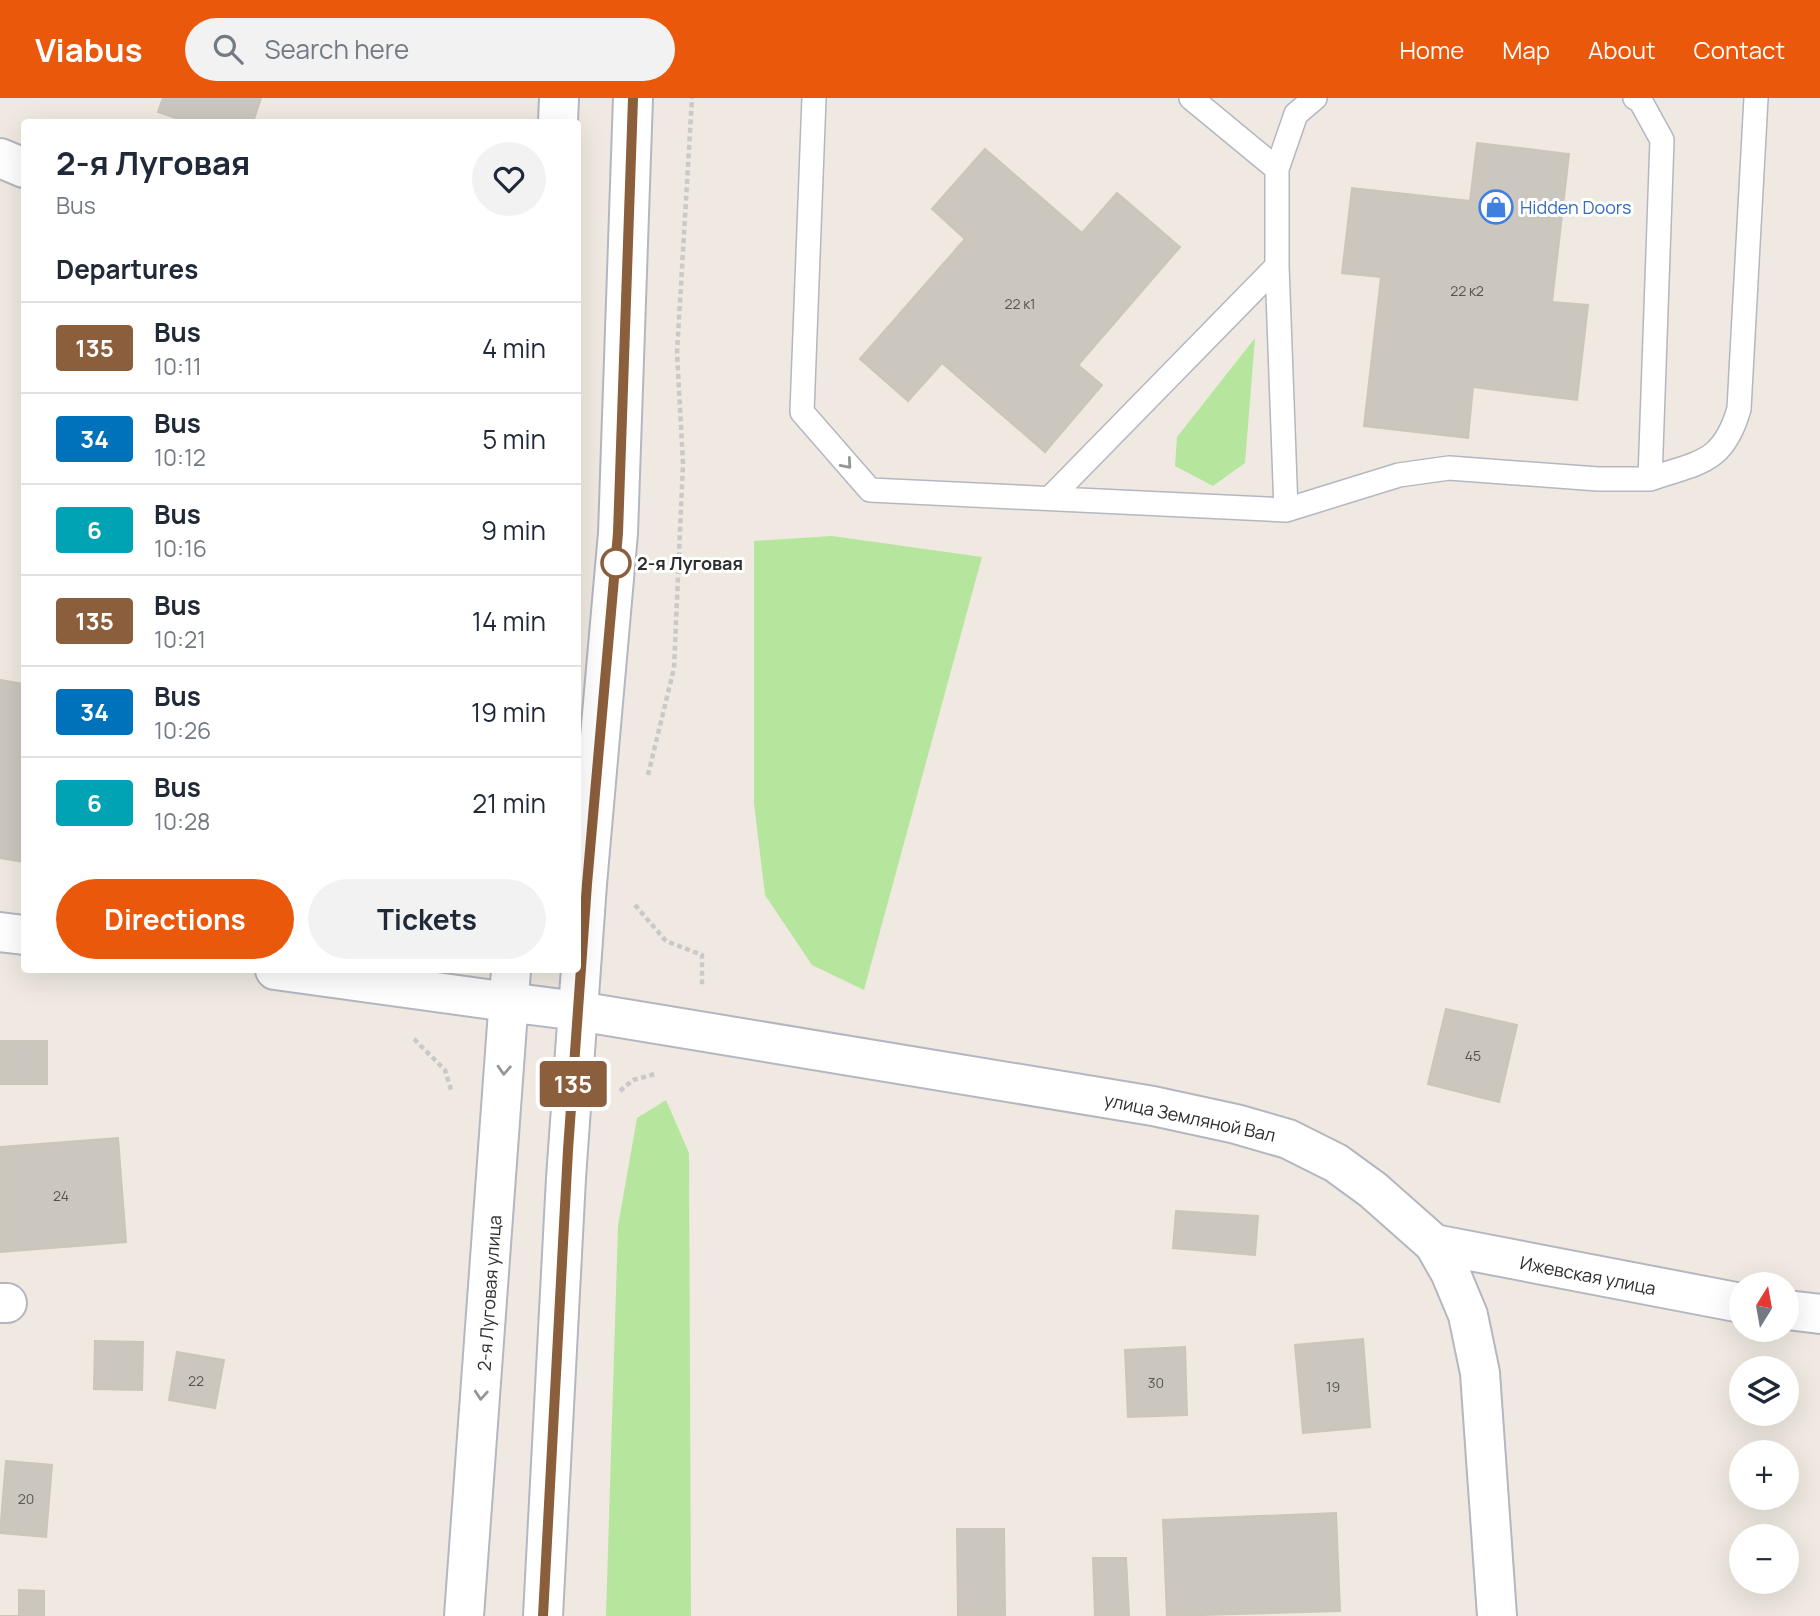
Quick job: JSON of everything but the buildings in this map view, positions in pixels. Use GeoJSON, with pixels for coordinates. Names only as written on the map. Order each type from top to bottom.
{"type":"FeatureCollection","features":[{"type":"Feature","properties":{"kind":"main road"},"geometry":{"type":"LineString","coordinates":[[558,119],[559,98]]}},
{"type":"Feature","properties":{"kind":"main road"},"geometry":{"type":"LineString","coordinates":[[543,1616],[578,1011],[618,533],[633,98]]}},
{"type":"Feature","properties":{"kind":"main road"},"geometry":{"type":"LineString","coordinates":[[0,158],[21,167]]}},
{"type":"Feature","properties":{"kind":"main road"},"geometry":{"type":"LineString","coordinates":[[0,932],[21,935]]}},
{"type":"Feature","properties":{"kind":"main road","name":"улица Земляной Вал"},"geometry":{"type":"LineString","coordinates":[[319,973],[510,986],[578,1011],[1153,1106],[1236,1124],[1288,1139],[1336,1163],[1434,1244],[1450,1272],[1468,1315],[1480,1373],[1497,1616]]}},
{"type":"Feature","properties":{"kind":"main road","name":"2-я Луговая улица"},"geometry":{"type":"LineString","coordinates":[[464,1616],[510,986]]}},
{"type":"Feature","properties":{"kind":"main road","name":"Ижевская улица"},"geometry":{"type":"LineString","coordinates":[[1434,1244],[1729,1301]]}},
{"type":"Feature","properties":{"kind":"main road"},"geometry":{"type":"LineString","coordinates":[[1799,1311],[1820,1314]]}},
{"type":"Feature","properties":{"kind":"lane"},"geometry":{"type":"LineString","coordinates":[[814,98],[802,412],[870,490],[1286,510],[1399,475],[1449,468],[1598,479],[1650,479],[1710,458],[1731,435],[1739,409],[1756,98]]}},
{"type":"Feature","properties":{"kind":"lane"},"geometry":{"type":"LineString","coordinates":[[1191,98],[1278,169]]}},
{"type":"Feature","properties":{"kind":"lane"},"geometry":{"type":"LineString","coordinates":[[1286,510],[1277,267],[1278,169],[1296,114],[1315,98]]}},
{"type":"Feature","properties":{"kind":"lane"},"geometry":{"type":"LineString","coordinates":[[1635,98],[1640,100],[1662,140],[1650,479]]}},
{"type":"Feature","properties":{"kind":"lane"},"geometry":{"type":"LineString","coordinates":[[1051,497],[1277,267]]}},
{"type":"Feature","properties":{"kind":"path"},"geometry":{"type":"LineString","coordinates":[[645,784],[674,668],[683,463],[677,353],[692,98]]}},
{"type":"Feature","properties":{"kind":"path"},"geometry":{"type":"LineString","coordinates":[[634,904],[666,942],[702,955],[701,1031]]}},
{"type":"Feature","properties":{"kind":"green space"},"geometry":{"type":"Polygon","coordinates":[[[1255,338],[1245,463],[1213,486],[1175,466],[1177,437],[1255,338]]]}},
{"type":"Feature","properties":{"kind":"green space"},"geometry":{"type":"Polygon","coordinates":[[[832,536],[982,557],[864,990],[812,965],[765,895],[754,803],[754,541],[832,536]]]}},
{"type":"Feature","properties":{"kind":"green space"},"geometry":{"type":"Polygon","coordinates":[[[666,1100],[689,1153],[691,1616],[606,1616],[618,1226],[637,1118],[666,1100]]]}},
{"type":"Feature","properties":{"kind":"bus line","name":"135"},"geometry":{"type":"LineString","coordinates":[[581,968],[618,533],[633,98]]}},
{"type":"Feature","properties":{"kind":"bus line","name":"135"},"geometry":{"type":"LineString","coordinates":[[543,1616],[568,1150],[581,973]]}},
{"type":"Feature","properties":{"kind":"place","name":"Hidden Doors"},"geometry":{"type":"Point","coordinates":[1496,207]}},
{"type":"Feature","properties":{"kind":"place","name":"2-я Луговая"},"geometry":{"type":"Point","coordinates":[616,563]}}]}
